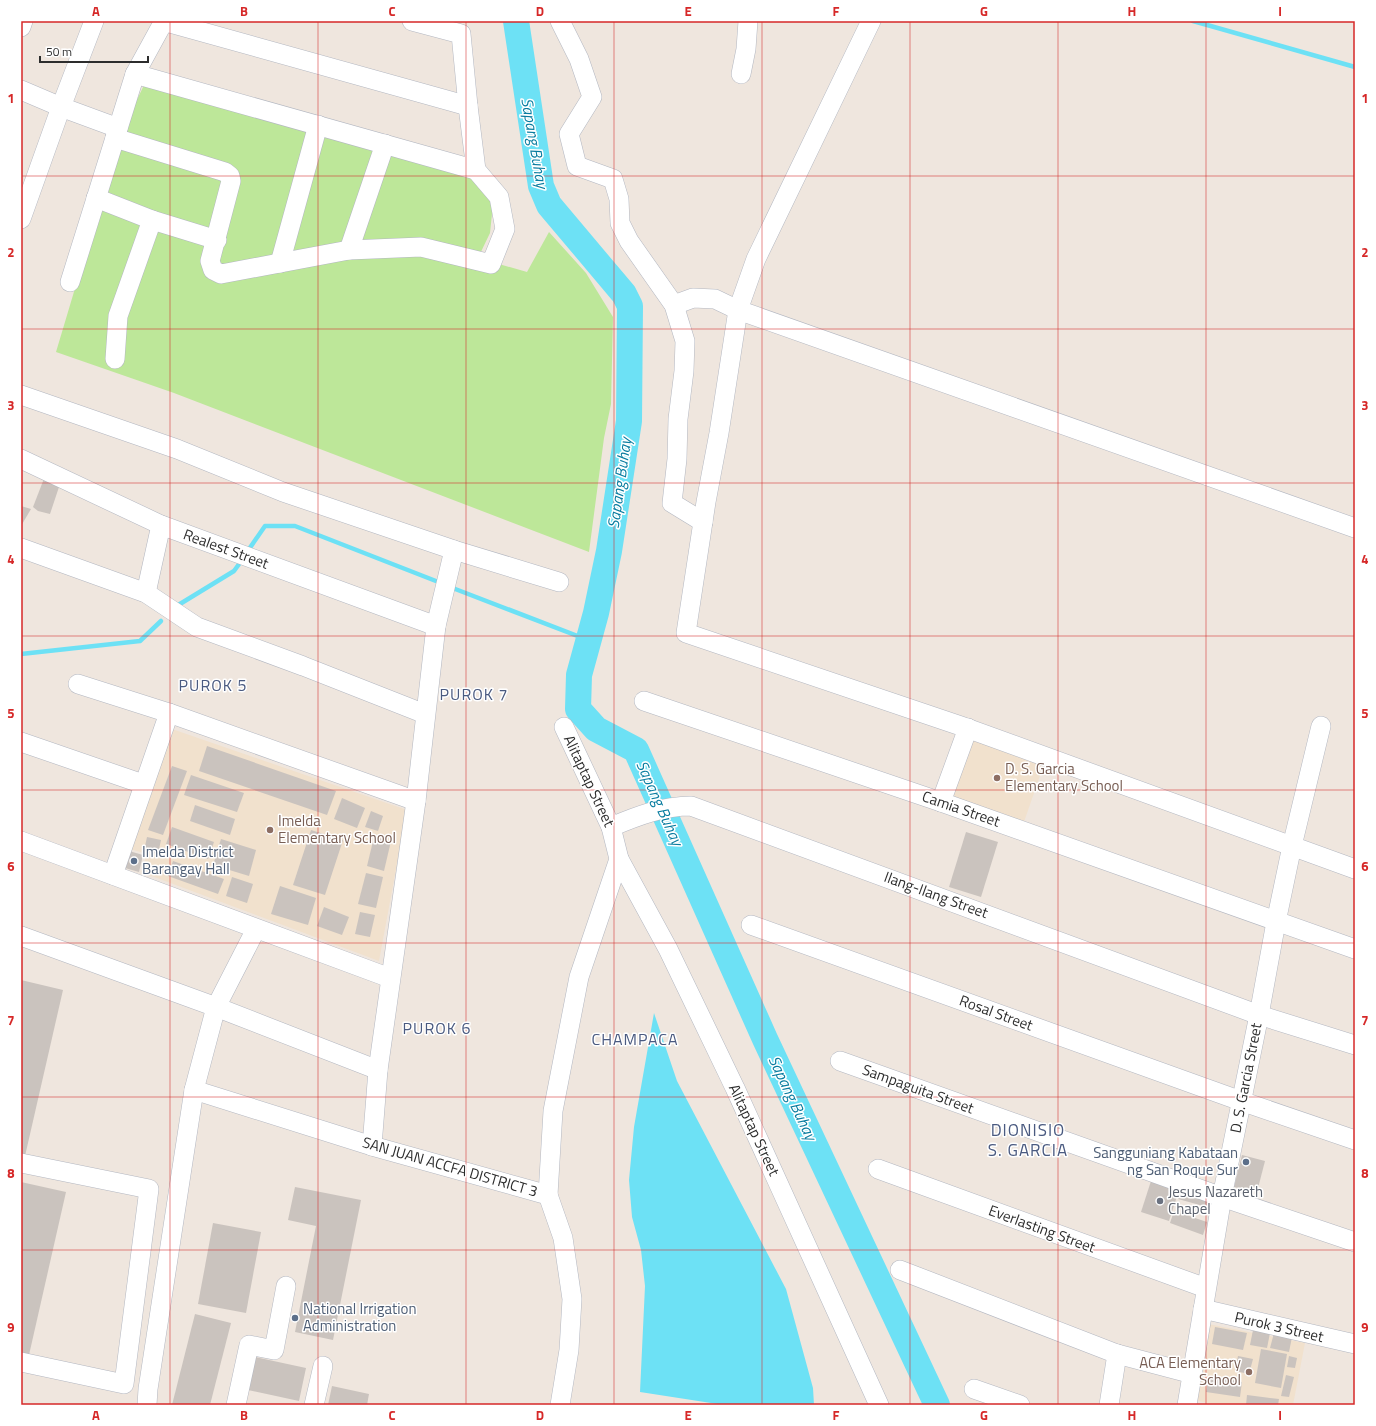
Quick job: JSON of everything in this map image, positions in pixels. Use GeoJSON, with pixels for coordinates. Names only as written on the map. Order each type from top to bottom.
{"type":"FeatureCollection","features":[{"type":"Feature","properties":{"kind":"street"},"geometry":{"type":"LineString","coordinates":[[21,27],[23,21]]}},
{"type":"Feature","properties":{"kind":"street"},"geometry":{"type":"LineString","coordinates":[[21,219],[61,107],[94,21]]}},
{"type":"Feature","properties":{"kind":"street"},"geometry":{"type":"LineString","coordinates":[[70,282],[135,74],[164,21],[468,106]]}},
{"type":"Feature","properties":{"kind":"street"},"geometry":{"type":"LineString","coordinates":[[412,21],[462,34],[468,106],[476,170]]}},
{"type":"Feature","properties":{"kind":"street"},"geometry":{"type":"LineString","coordinates":[[560,21],[579,59],[592,97],[569,134],[577,166],[613,179],[619,199],[620,223],[629,241],[674,304],[685,341],[684,371],[678,418],[677,459],[672,503],[703,522]]}},
{"type":"Feature","properties":{"kind":"street"},"geometry":{"type":"LineString","coordinates":[[741,74],[746,50],[748,21]]}},
{"type":"Feature","properties":{"kind":"street"},"geometry":{"type":"LineString","coordinates":[[871,21],[756,259],[738,310],[720,432],[711,472],[686,633],[968,728],[1355,869]]}},
{"type":"Feature","properties":{"kind":"street"},"geometry":{"type":"LineString","coordinates":[[21,90],[116,133],[225,172],[230,176],[231,182],[217,240],[210,261],[213,270],[220,274],[349,250],[421,247],[490,264],[505,229],[499,196],[476,170],[135,74]]}},
{"type":"Feature","properties":{"kind":"street"},"geometry":{"type":"LineString","coordinates":[[280,264],[318,126]]}},
{"type":"Feature","properties":{"kind":"street"},"geometry":{"type":"LineString","coordinates":[[349,250],[385,144]]}},
{"type":"Feature","properties":{"kind":"street"},"geometry":{"type":"LineString","coordinates":[[96,198],[152,220],[217,240]]}},
{"type":"Feature","properties":{"kind":"street"},"geometry":{"type":"LineString","coordinates":[[115,359],[118,316],[152,220]]}},
{"type":"Feature","properties":{"kind":"street"},"geometry":{"type":"LineString","coordinates":[[674,304],[693,298],[714,299],[738,310],[1355,528]]}},
{"type":"Feature","properties":{"kind":"street"},"geometry":{"type":"LineString","coordinates":[[21,396],[176,449],[283,492],[454,550],[560,582]]}},
{"type":"Feature","properties":{"kind":"street","name":"Realest Street"},"geometry":{"type":"LineString","coordinates":[[21,459],[161,525],[436,626]]}},
{"type":"Feature","properties":{"kind":"street"},"geometry":{"type":"LineString","coordinates":[[146,593],[161,525]]}},
{"type":"Feature","properties":{"kind":"street"},"geometry":{"type":"LineString","coordinates":[[21,548],[146,593],[196,627],[303,666],[425,714]]}},
{"type":"Feature","properties":{"kind":"street"},"geometry":{"type":"LineString","coordinates":[[372,1146],[378,1070],[416,801],[436,626],[454,550]]}},
{"type":"Feature","properties":{"kind":"street"},"geometry":{"type":"LineString","coordinates":[[78,684],[169,713],[416,801]]}},
{"type":"Feature","properties":{"kind":"street","name":"Camia Street"},"geometry":{"type":"LineString","coordinates":[[644,701],[941,802],[1355,950]]}},
{"type":"Feature","properties":{"kind":"street"},"geometry":{"type":"LineString","coordinates":[[114,875],[143,784],[169,713]]}},
{"type":"Feature","properties":{"kind":"street","name":"D. S. Garcia Street"},"geometry":{"type":"LineString","coordinates":[[1187,1405],[1222,1197],[1276,922],[1292,846],[1321,726]]}},
{"type":"Feature","properties":{"kind":"street","name":"Alitaptap Street"},"geometry":{"type":"LineString","coordinates":[[564,727],[611,827],[619,859],[668,949],[735,1088],[879,1405]]}},
{"type":"Feature","properties":{"kind":"street"},"geometry":{"type":"LineString","coordinates":[[941,802],[968,728]]}},
{"type":"Feature","properties":{"kind":"street"},"geometry":{"type":"LineString","coordinates":[[21,742],[143,784]]}},
{"type":"Feature","properties":{"kind":"street","name":"Ilang-Ilang Street"},"geometry":{"type":"LineString","coordinates":[[611,827],[642,814],[677,806],[691,806],[725,817],[1259,1014],[1355,1045]]}},
{"type":"Feature","properties":{"kind":"street"},"geometry":{"type":"LineString","coordinates":[[21,841],[390,978]]}},
{"type":"Feature","properties":{"kind":"street"},"geometry":{"type":"LineString","coordinates":[[548,1195],[553,1111],[579,977],[619,859]]}},
{"type":"Feature","properties":{"kind":"street","name":"Rosal Street"},"geometry":{"type":"LineString","coordinates":[[751,925],[1241,1101],[1355,1140]]}},
{"type":"Feature","properties":{"kind":"street"},"geometry":{"type":"LineString","coordinates":[[147,1405],[148,1389],[194,1090],[216,1007],[256,929]]}},
{"type":"Feature","properties":{"kind":"street"},"geometry":{"type":"LineString","coordinates":[[21,936],[216,1007],[378,1070]]}},
{"type":"Feature","properties":{"kind":"street","name":"Sampaguita Street"},"geometry":{"type":"LineString","coordinates":[[840,1061],[1222,1197],[1355,1242]]}},
{"type":"Feature","properties":{"kind":"street","name":"SAN JUAN ACCFA DISTRICT 3"},"geometry":{"type":"LineString","coordinates":[[194,1090],[372,1146],[548,1195],[564,1238],[572,1300],[569,1350],[560,1405]]}},
{"type":"Feature","properties":{"kind":"street"},"geometry":{"type":"LineString","coordinates":[[21,1163],[148,1189],[124,1384],[21,1362]]}},
{"type":"Feature","properties":{"kind":"street","name":"Everlasting Street"},"geometry":{"type":"LineString","coordinates":[[878,1169],[1206,1288]]}},
{"type":"Feature","properties":{"kind":"street"},"geometry":{"type":"LineString","coordinates":[[900,1270],[1117,1354],[1193,1374]]}},
{"type":"Feature","properties":{"kind":"street"},"geometry":{"type":"LineString","coordinates":[[236,1405],[249,1345],[274,1350],[286,1286]]}},
{"type":"Feature","properties":{"kind":"street","name":"Purok 3 Street"},"geometry":{"type":"LineString","coordinates":[[1203,1310],[1355,1344]]}},
{"type":"Feature","properties":{"kind":"street"},"geometry":{"type":"LineString","coordinates":[[1109,1405],[1117,1354]]}},
{"type":"Feature","properties":{"kind":"street"},"geometry":{"type":"LineString","coordinates":[[314,1405],[323,1366]]}},
{"type":"Feature","properties":{"kind":"street"},"geometry":{"type":"LineString","coordinates":[[974,1389],[1020,1405]]}},
{"type":"Feature","properties":{"kind":"shaded area","name":"Imelda Elementary School"},"geometry":{"type":"Polygon","coordinates":[[[172,729],[407,810],[379,961],[141,872],[147,854],[130,849],[172,729]]]}},
{"type":"Feature","properties":{"kind":"shaded area","name":"D. S. Garcia Elementary School"},"geometry":{"type":"Polygon","coordinates":[[[971,735],[1045,761],[1024,822],[950,795],[971,735]]]}},
{"type":"Feature","properties":{"kind":"shaded area","name":"ACA Elementary School"},"geometry":{"type":"Polygon","coordinates":[[[1208,1324],[1305,1343],[1293,1405],[1217,1405],[1194,1400],[1208,1324]]]}},
{"type":"Feature","properties":{"kind":"green space"},"geometry":{"type":"Polygon","coordinates":[[[145,83],[474,173],[493,204],[490,233],[478,258],[527,272],[549,232],[586,273],[613,317],[611,404],[604,438],[589,552],[174,393],[56,352],[122,131],[145,83]]]}},
{"type":"Feature","properties":{"kind":"water"},"geometry":{"type":"Polygon","coordinates":[[[654,1013],[677,1081],[786,1289],[813,1388],[814,1405],[724,1405],[640,1392],[645,1286],[641,1250],[632,1217],[629,1180],[634,1127],[654,1013]]]}},
{"type":"Feature","properties":{"kind":"building"},"geometry":{"type":"Polygon","coordinates":[[[45,476],[59,487],[50,514],[38,511],[33,507],[45,476]]]}},
{"type":"Feature","properties":{"kind":"building"},"geometry":{"type":"Polygon","coordinates":[[[21,506],[31,509],[21,526],[21,506]]]}},
{"type":"Feature","properties":{"kind":"building"},"geometry":{"type":"Polygon","coordinates":[[[207,746],[336,791],[327,815],[199,771],[207,746]]]}},
{"type":"Feature","properties":{"kind":"building"},"geometry":{"type":"Polygon","coordinates":[[[172,766],[187,771],[163,835],[148,830],[172,766]]]}},
{"type":"Feature","properties":{"kind":"building"},"geometry":{"type":"Polygon","coordinates":[[[191,775],[244,793],[237,812],[184,795],[191,775]]]}},
{"type":"Feature","properties":{"kind":"building"},"geometry":{"type":"Polygon","coordinates":[[[342,798],[365,808],[357,828],[334,819],[342,798]]]}},
{"type":"Feature","properties":{"kind":"building"},"geometry":{"type":"Polygon","coordinates":[[[195,805],[235,819],[230,835],[190,821],[195,805]]]}},
{"type":"Feature","properties":{"kind":"building"},"geometry":{"type":"Polygon","coordinates":[[[371,811],[383,816],[378,831],[365,827],[371,811]]]}},
{"type":"Feature","properties":{"kind":"building"},"geometry":{"type":"Polygon","coordinates":[[[172,827],[214,842],[208,859],[166,844],[172,827]]]}},
{"type":"Feature","properties":{"kind":"building"},"geometry":{"type":"Polygon","coordinates":[[[311,830],[343,840],[325,895],[293,885],[311,830]]]}},
{"type":"Feature","properties":{"kind":"building"},"geometry":{"type":"Polygon","coordinates":[[[966,832],[998,842],[981,897],[949,887],[966,832]]]}},
{"type":"Feature","properties":{"kind":"building"},"geometry":{"type":"Polygon","coordinates":[[[147,837],[161,840],[158,854],[144,851],[147,837]]]}},
{"type":"Feature","properties":{"kind":"building"},"geometry":{"type":"Polygon","coordinates":[[[374,837],[391,841],[384,871],[367,866],[374,837]]]}},
{"type":"Feature","properties":{"kind":"building"},"geometry":{"type":"Polygon","coordinates":[[[221,839],[256,850],[249,876],[213,865],[221,839]]]}},
{"type":"Feature","properties":{"kind":"building","name":"Imelda District Barangay Hall"},"geometry":{"type":"Polygon","coordinates":[[[129,851],[143,855],[139,872],[125,868],[129,851]]]}},
{"type":"Feature","properties":{"kind":"building"},"geometry":{"type":"Polygon","coordinates":[[[173,861],[224,879],[218,894],[168,876],[173,861]]]}},
{"type":"Feature","properties":{"kind":"building"},"geometry":{"type":"Polygon","coordinates":[[[366,873],[383,877],[376,908],[358,904],[366,873]]]}},
{"type":"Feature","properties":{"kind":"building"},"geometry":{"type":"Polygon","coordinates":[[[232,877],[253,884],[247,903],[226,896],[232,877]]]}},
{"type":"Feature","properties":{"kind":"building"},"geometry":{"type":"Polygon","coordinates":[[[280,886],[316,898],[308,925],[271,914],[280,886]]]}},
{"type":"Feature","properties":{"kind":"building"},"geometry":{"type":"Polygon","coordinates":[[[324,907],[349,917],[342,935],[317,926],[324,907]]]}},
{"type":"Feature","properties":{"kind":"building"},"geometry":{"type":"Polygon","coordinates":[[[360,912],[375,915],[370,937],[355,934],[360,912]]]}},
{"type":"Feature","properties":{"kind":"building"},"geometry":{"type":"Polygon","coordinates":[[[21,980],[63,990],[25,1156],[21,1155],[21,980]]]}},
{"type":"Feature","properties":{"kind":"building"},"geometry":{"type":"Polygon","coordinates":[[[1242,1155],[1265,1161],[1257,1192],[1234,1187],[1242,1155]]]}},
{"type":"Feature","properties":{"kind":"building","name":"Jesus Nazareth Chapel"},"geometry":{"type":"Polygon","coordinates":[[[1151,1181],[1179,1190],[1169,1221],[1141,1212],[1151,1181]]]}},
{"type":"Feature","properties":{"kind":"building"},"geometry":{"type":"Polygon","coordinates":[[[21,1182],[66,1192],[29,1355],[21,1353],[21,1182]]]}},
{"type":"Feature","properties":{"kind":"building"},"geometry":{"type":"Polygon","coordinates":[[[295,1187],[361,1200],[333,1340],[295,1332],[316,1226],[288,1220],[295,1187]]]}},
{"type":"Feature","properties":{"kind":"building"},"geometry":{"type":"Polygon","coordinates":[[[1181,1189],[1209,1197],[1207,1207],[1178,1199],[1181,1189]]]}},
{"type":"Feature","properties":{"kind":"building"},"geometry":{"type":"Polygon","coordinates":[[[1174,1211],[1207,1222],[1203,1235],[1170,1223],[1174,1211]]]}},
{"type":"Feature","properties":{"kind":"building"},"geometry":{"type":"Polygon","coordinates":[[[213,1223],[261,1232],[246,1313],[198,1304],[213,1223]]]}},
{"type":"Feature","properties":{"kind":"building"},"geometry":{"type":"Polygon","coordinates":[[[195,1314],[231,1323],[210,1405],[172,1405],[195,1314]]]}},
{"type":"Feature","properties":{"kind":"building"},"geometry":{"type":"Polygon","coordinates":[[[1215,1327],[1247,1333],[1243,1350],[1212,1344],[1215,1327]]]}},
{"type":"Feature","properties":{"kind":"building"},"geometry":{"type":"Polygon","coordinates":[[[1253,1330],[1270,1333],[1267,1348],[1250,1345],[1253,1330]]]}},
{"type":"Feature","properties":{"kind":"building"},"geometry":{"type":"Polygon","coordinates":[[[1274,1333],[1292,1337],[1289,1352],[1270,1348],[1274,1333]]]}},
{"type":"Feature","properties":{"kind":"building"},"geometry":{"type":"Polygon","coordinates":[[[1261,1349],[1287,1354],[1281,1388],[1255,1383],[1261,1349]]]}},
{"type":"Feature","properties":{"kind":"building"},"geometry":{"type":"Polygon","coordinates":[[[1238,1356],[1253,1359],[1249,1374],[1235,1371],[1238,1356]]]}},
{"type":"Feature","properties":{"kind":"building"},"geometry":{"type":"Polygon","coordinates":[[[1289,1356],[1297,1358],[1295,1368],[1287,1367],[1289,1356]]]}},
{"type":"Feature","properties":{"kind":"building"},"geometry":{"type":"Polygon","coordinates":[[[255,1357],[306,1368],[299,1401],[248,1390],[255,1357]]]}},
{"type":"Feature","properties":{"kind":"building"},"geometry":{"type":"Polygon","coordinates":[[[1286,1375],[1294,1377],[1289,1397],[1281,1396],[1286,1375]]]}},
{"type":"Feature","properties":{"kind":"building"},"geometry":{"type":"Polygon","coordinates":[[[1209,1376],[1242,1382],[1240,1397],[1206,1392],[1209,1376]]]}},
{"type":"Feature","properties":{"kind":"building"},"geometry":{"type":"Polygon","coordinates":[[[332,1386],[369,1394],[367,1405],[328,1405],[332,1386]]]}},
{"type":"Feature","properties":{"kind":"building"},"geometry":{"type":"Polygon","coordinates":[[[1247,1395],[1279,1399],[1278,1405],[1246,1405],[1247,1395]]]}},
{"type":"Feature","properties":{"kind":"waterway","name":"Sapang Buhay"},"geometry":{"type":"LineString","coordinates":[[516,21],[541,186],[549,205],[624,294],[630,306],[629,421],[609,551],[596,613],[579,675],[578,709],[596,729],[636,750],[765,1039],[937,1405]]}},
{"type":"Feature","properties":{"kind":"waterway"},"geometry":{"type":"LineString","coordinates":[[1193,21],[1355,67]]}},
{"type":"Feature","properties":{"kind":"waterway"},"geometry":{"type":"LineString","coordinates":[[247,552],[265,526],[295,526],[441,583]]}},
{"type":"Feature","properties":{"kind":"waterway"},"geometry":{"type":"LineString","coordinates":[[175,607],[234,571],[242,560]]}},
{"type":"Feature","properties":{"kind":"waterway"},"geometry":{"type":"LineString","coordinates":[[450,587],[588,640]]}},
{"type":"Feature","properties":{"kind":"waterway"},"geometry":{"type":"LineString","coordinates":[[21,654],[140,641],[161,621]]}},
{"type":"Feature","properties":{"kind":"place","name":"D. S. Garcia Elementary School"},"geometry":{"type":"Point","coordinates":[997,778]}},
{"type":"Feature","properties":{"kind":"place","name":"Imelda Elementary School"},"geometry":{"type":"Point","coordinates":[270,830]}},
{"type":"Feature","properties":{"kind":"place","name":"Imelda District Barangay Hall"},"geometry":{"type":"Point","coordinates":[134,861]}},
{"type":"Feature","properties":{"kind":"place","name":"Sangguniang Kabataan ng San Roque Sur"},"geometry":{"type":"Point","coordinates":[1246,1162]}},
{"type":"Feature","properties":{"kind":"place","name":"Jesus Nazareth Chapel"},"geometry":{"type":"Point","coordinates":[1160,1201]}},
{"type":"Feature","properties":{"kind":"place","name":"National Irrigation Administration"},"geometry":{"type":"Point","coordinates":[295,1318]}},
{"type":"Feature","properties":{"kind":"place","name":"ACA Elementary School"},"geometry":{"type":"Point","coordinates":[1249,1372]}},
{"type":"Feature","properties":{"kind":"district","name":"PUROK 5"},"geometry":{"type":"Point","coordinates":[213,685]}},
{"type":"Feature","properties":{"kind":"district","name":"PUROK 7"},"geometry":{"type":"Point","coordinates":[474,694]}},
{"type":"Feature","properties":{"kind":"district","name":"PUROK 6"},"geometry":{"type":"Point","coordinates":[437,1028]}},
{"type":"Feature","properties":{"kind":"district","name":"CHAMPACA"},"geometry":{"type":"Point","coordinates":[635,1039]}},
{"type":"Feature","properties":{"kind":"district","name":"DIONISIO S. GARCIA"},"geometry":{"type":"Point","coordinates":[1028,1140]}}]}
